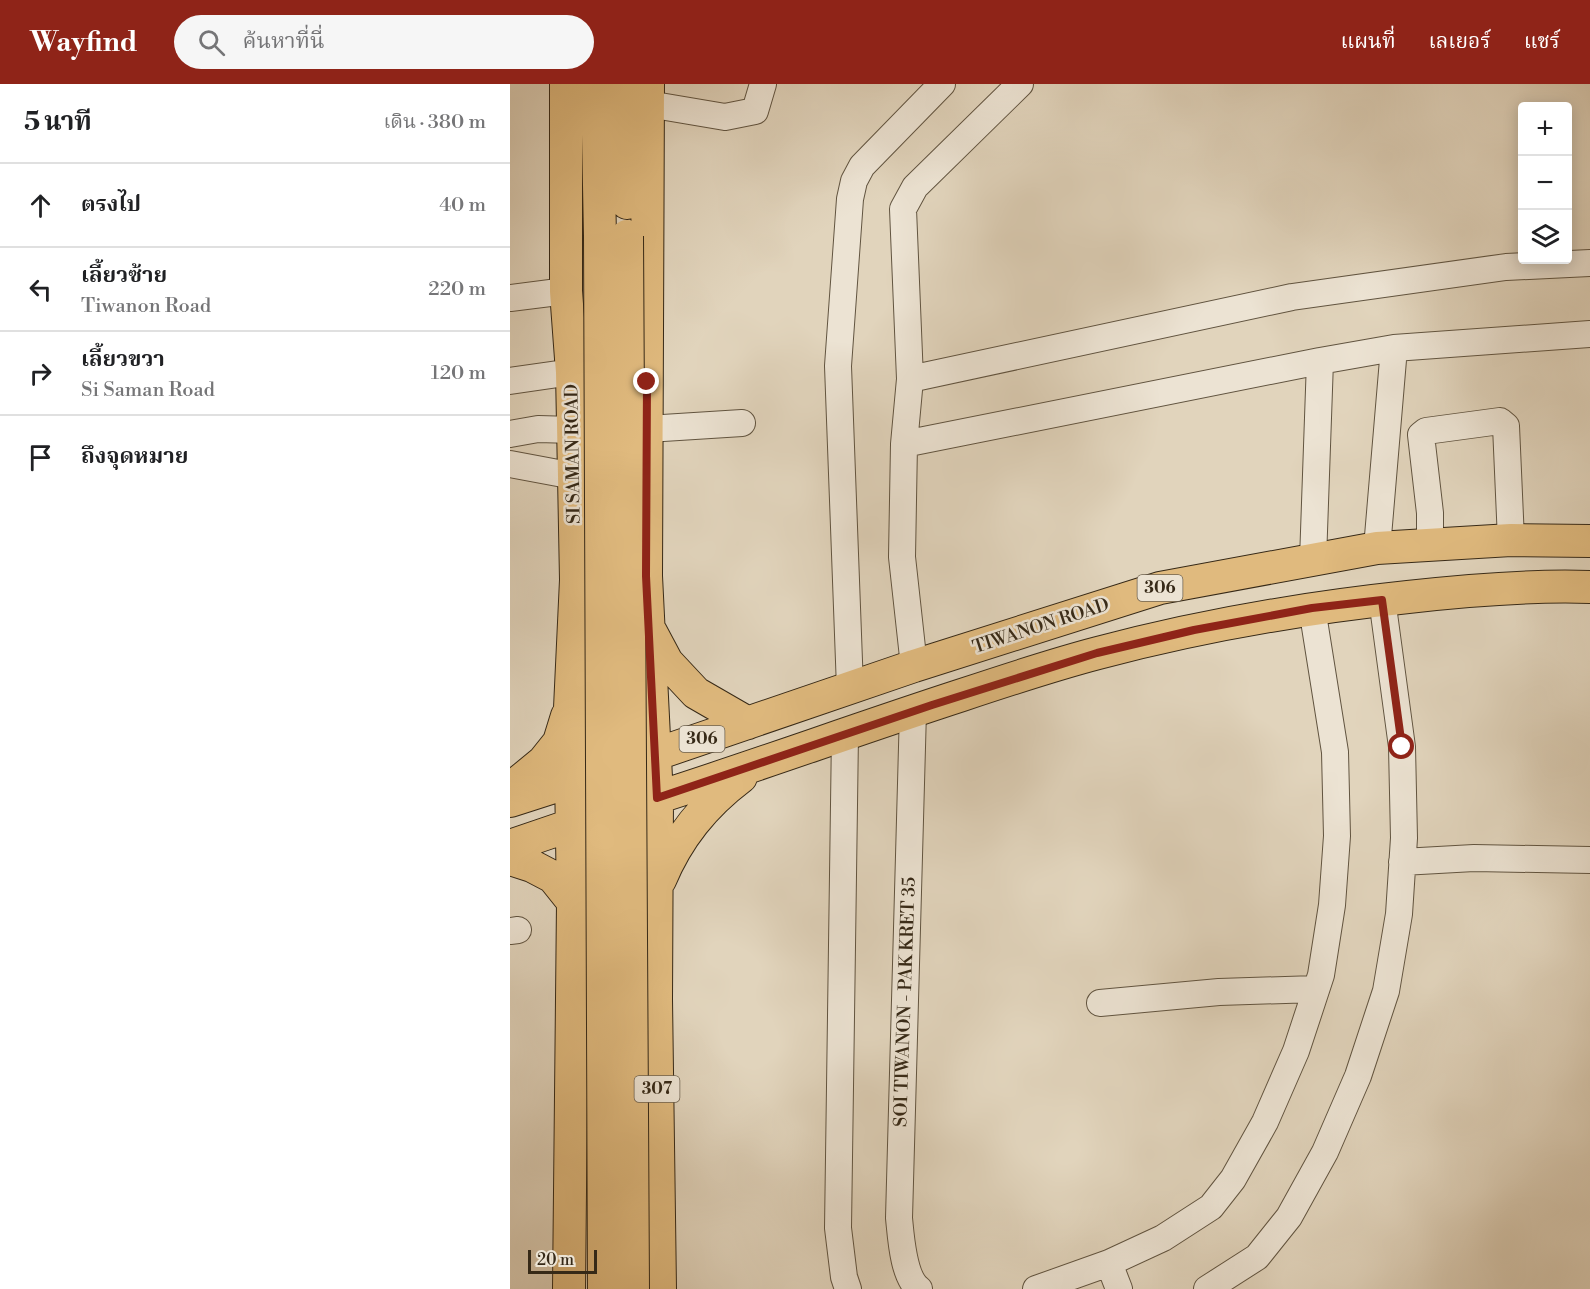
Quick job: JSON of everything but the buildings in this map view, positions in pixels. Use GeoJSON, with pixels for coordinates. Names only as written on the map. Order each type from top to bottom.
{"type":"FeatureCollection","features":[{"type":"Feature","properties":{"kind":"main road","name":"SI SAMAN ROAD"},"geometry":{"type":"LineString","coordinates":[[566,84],[566,291],[572,372],[576,580],[570,708],[573,902],[569,1289]]}},
{"type":"Feature","properties":{"kind":"main road"},"geometry":{"type":"LineString","coordinates":[[597,84],[614,236],[633,1289]]}},
{"type":"Feature","properties":{"kind":"main road"},"geometry":{"type":"LineString","coordinates":[[604,1289],[614,236],[624,84]]}},
{"type":"Feature","properties":{"kind":"main road"},"geometry":{"type":"LineString","coordinates":[[648,94],[646,576],[657,798]]}},
{"type":"Feature","properties":{"kind":"main road","name":"TIWANON ROAD"},"geometry":{"type":"LineString","coordinates":[[510,801],[655,755],[914,666],[1160,588],[1377,548],[1511,540],[1590,541]]}},
{"type":"Feature","properties":{"kind":"main road"},"geometry":{"type":"LineString","coordinates":[[576,580],[603,603],[616,605],[627,600],[636,592],[646,576]]}},
{"type":"Feature","properties":{"kind":"main road","name":"306"},"geometry":{"type":"LineString","coordinates":[[510,846],[913,711],[1097,653],[1194,630],[1312,608],[1463,591],[1561,586],[1590,587]]}},
{"type":"Feature","properties":{"kind":"main road"},"geometry":{"type":"LineString","coordinates":[[648,626],[667,662],[696,693],[748,723]]}},
{"type":"Feature","properties":{"kind":"main road"},"geometry":{"type":"LineString","coordinates":[[510,789],[543,762],[559,742],[570,708]]}},
{"type":"Feature","properties":{"kind":"main road"},"geometry":{"type":"LineString","coordinates":[[656,889],[669,857],[698,815],[718,794],[757,764]]}},
{"type":"Feature","properties":{"kind":"main road","name":"307"},"geometry":{"type":"LineString","coordinates":[[657,798],[656,999],[660,1289]]}},
{"type":"Feature","properties":{"kind":"main road"},"geometry":{"type":"LineString","coordinates":[[510,859],[532,866],[553,877],[573,902]]}},
{"type":"Feature","properties":{"kind":"main road"},"geometry":{"type":"LineString","coordinates":[[571,998],[591,975],[600,969],[612,966],[636,980],[656,999]]}},
{"type":"Feature","properties":{"kind":"street"},"geometry":{"type":"LineString","coordinates":[[648,94],[725,117],[755,111],[763,84]]}},
{"type":"Feature","properties":{"kind":"street"},"geometry":{"type":"LineString","coordinates":[[850,688],[838,366],[850,199],[854,181],[862,166],[942,84]]}},
{"type":"Feature","properties":{"kind":"street"},"geometry":{"type":"LineString","coordinates":[[914,666],[902,557],[904,444],[910,379],[903,209],[915,186],[1020,84]]}},
{"type":"Feature","properties":{"kind":"street"},"geometry":{"type":"LineString","coordinates":[[910,379],[1292,297],[1506,267],[1590,263]]}},
{"type":"Feature","properties":{"kind":"street"},"geometry":{"type":"LineString","coordinates":[[510,298],[566,291]]}},
{"type":"Feature","properties":{"kind":"street"},"geometry":{"type":"LineString","coordinates":[[904,444],[1394,348],[1590,334]]}},
{"type":"Feature","properties":{"kind":"street"},"geometry":{"type":"LineString","coordinates":[[1377,548],[1394,348]]}},
{"type":"Feature","properties":{"kind":"street"},"geometry":{"type":"LineString","coordinates":[[1313,560],[1320,361]]}},
{"type":"Feature","properties":{"kind":"street"},"geometry":{"type":"LineString","coordinates":[[510,381],[572,372]]}},
{"type":"Feature","properties":{"kind":"street"},"geometry":{"type":"LineString","coordinates":[[1430,546],[1430,513],[1421,435],[1426,431],[1500,421],[1506,426],[1511,540]]}},
{"type":"Feature","properties":{"kind":"street"},"geometry":{"type":"LineString","coordinates":[[647,429],[742,423]]}},
{"type":"Feature","properties":{"kind":"street"},"geometry":{"type":"LineString","coordinates":[[510,434],[538,429],[573,429]]}},
{"type":"Feature","properties":{"kind":"street"},"geometry":{"type":"LineString","coordinates":[[510,464],[574,476]]}},
{"type":"Feature","properties":{"kind":"street"},"geometry":{"type":"LineString","coordinates":[[1207,1289],[1257,1257],[1289,1217],[1325,1152],[1358,1076],[1386,991],[1399,914],[1404,838],[1402,747],[1382,600]]}},
{"type":"Feature","properties":{"kind":"street"},"geometry":{"type":"LineString","coordinates":[[1036,1289],[1109,1263],[1163,1238],[1211,1207],[1233,1179],[1265,1122],[1296,1052],[1321,975],[1332,905],[1337,836],[1335,752],[1312,608]]}},
{"type":"Feature","properties":{"kind":"street","name":"SOI TIWANON - PAK KRET 35"},"geometry":{"type":"LineString","coordinates":[[913,711],[899,1218],[903,1256],[913,1284],[919,1289]]}},
{"type":"Feature","properties":{"kind":"street"},"geometry":{"type":"LineString","coordinates":[[845,734],[838,1228],[844,1277],[848,1289]]}},
{"type":"Feature","properties":{"kind":"street"},"geometry":{"type":"LineString","coordinates":[[1402,862],[1474,858],[1590,860]]}},
{"type":"Feature","properties":{"kind":"street"},"geometry":{"type":"LineString","coordinates":[[1100,1003],[1219,992],[1316,989]]}},
{"type":"Feature","properties":{"kind":"street"},"geometry":{"type":"LineString","coordinates":[[1109,1263],[1119,1289]]}},
{"type":"Feature","properties":{"kind":"route"},"geometry":{"type":"LineString","coordinates":[[647,382],[646,576],[657,798],[932,705],[1097,653],[1194,630],[1312,608],[1382,600],[1402,747]]}}]}
